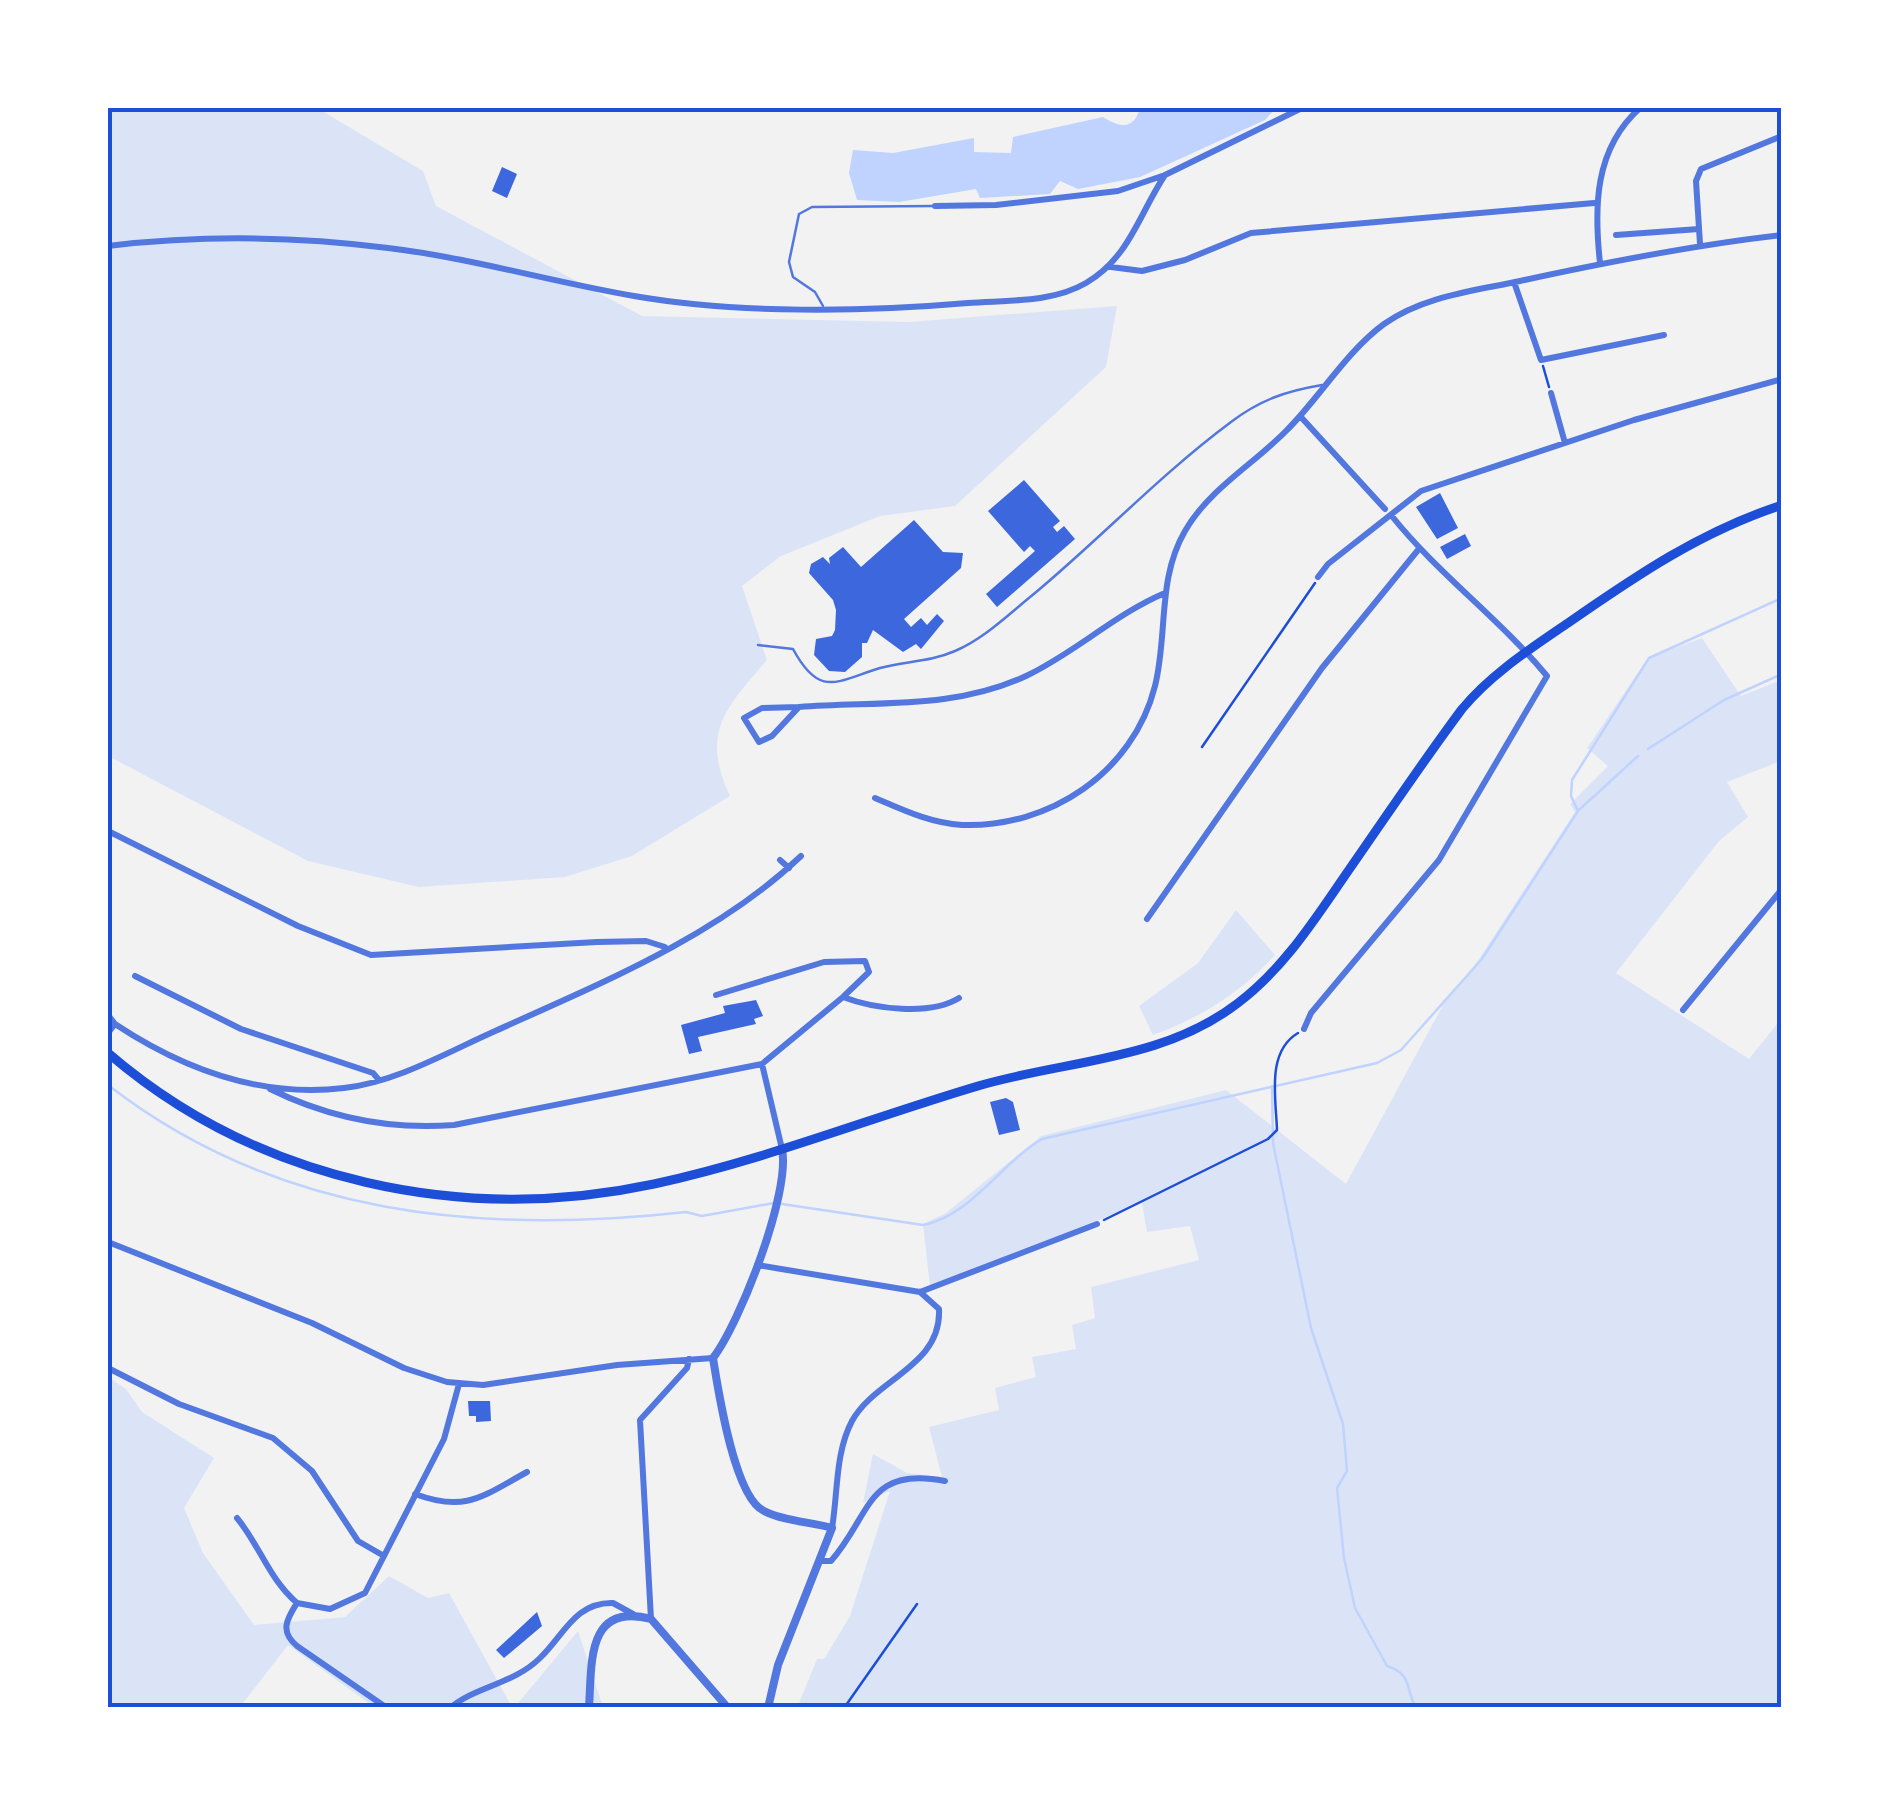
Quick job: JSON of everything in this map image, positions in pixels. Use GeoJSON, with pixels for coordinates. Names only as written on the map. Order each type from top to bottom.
{"type":"FeatureCollection","features":[{"type":"Feature","properties":{"kind":"main road"},"geometry":{"type":"LineString","coordinates":[[108,1053],[162,1095],[266,1150],[360,1182],[414,1193],[523,1200],[656,1184],[782,1149],[983,1084],[1162,1044],[1218,1017],[1286,958],[1462,709],[1490,680],[1679,548],[1732,522],[1782,505]]}},
{"type":"Feature","properties":{"kind":"street"},"geometry":{"type":"LineString","coordinates":[[935,206],[996,206],[1118,191],[1166,175],[1302,109],[1315,108]]}},
{"type":"Feature","properties":{"kind":"street"},"geometry":{"type":"LineString","coordinates":[[1600,263],[1594,202],[1614,144],[1640,108]]}},
{"type":"Feature","properties":{"kind":"street"},"geometry":{"type":"LineString","coordinates":[[1700,244],[1696,181],[1700,169],[1782,136]]}},
{"type":"Feature","properties":{"kind":"street"},"geometry":{"type":"LineString","coordinates":[[108,246],[205,238],[342,242],[426,254],[637,297],[708,304],[935,306],[1054,296],[1111,267],[1138,229],[1166,175]]}},
{"type":"Feature","properties":{"kind":"street"},"geometry":{"type":"LineString","coordinates":[[1111,267],[1142,271],[1185,260],[1251,233],[1594,202]]}},
{"type":"Feature","properties":{"kind":"street"},"geometry":{"type":"LineString","coordinates":[[1616,235],[1699,228]]}},
{"type":"Feature","properties":{"kind":"street"},"geometry":{"type":"LineString","coordinates":[[875,798],[922,818],[960,825],[990,824],[1023,819],[1087,788],[1129,744],[1148,710],[1161,658],[1164,593],[1176,552],[1194,517],[1300,416],[1369,338],[1406,310],[1600,263],[1700,244],[1782,235]]}},
{"type":"Feature","properties":{"kind":"street"},"geometry":{"type":"LineString","coordinates":[[1514,282],[1541,360],[1664,335]]}},
{"type":"Feature","properties":{"kind":"street"},"geometry":{"type":"LineString","coordinates":[[1318,577],[1388,512],[1421,490],[1782,379]]}},
{"type":"Feature","properties":{"kind":"street"},"geometry":{"type":"LineString","coordinates":[[1551,393],[1565,443]]}},
{"type":"Feature","properties":{"kind":"street"},"geometry":{"type":"LineString","coordinates":[[1300,416],[1418,550],[1527,652],[1547,676],[1439,860],[1311,1012],[1304,1029]]}},
{"type":"Feature","properties":{"kind":"street"},"geometry":{"type":"LineString","coordinates":[[1147,919],[1322,668],[1418,550]]}},
{"type":"Feature","properties":{"kind":"street"},"geometry":{"type":"LineString","coordinates":[[799,707],[772,736],[758,742],[744,718],[762,708],[932,702],[987,690],[1066,655],[1136,605],[1164,593]]}},
{"type":"Feature","properties":{"kind":"street"},"geometry":{"type":"LineString","coordinates":[[108,831],[298,926],[372,955],[597,942],[646,941],[667,948]]}},
{"type":"Feature","properties":{"kind":"street"},"geometry":{"type":"LineString","coordinates":[[269,1088],[340,1089],[379,1080],[525,1017],[667,948],[774,883],[801,856]]}},
{"type":"Feature","properties":{"kind":"street"},"geometry":{"type":"LineString","coordinates":[[780,860],[788,868]]}},
{"type":"Feature","properties":{"kind":"street"},"geometry":{"type":"LineString","coordinates":[[1682,1010],[1782,889]]}},
{"type":"Feature","properties":{"kind":"street"},"geometry":{"type":"LineString","coordinates":[[108,1016],[115,1024],[209,1074],[269,1088],[305,1104],[372,1123],[422,1127],[762,1064],[864,981],[869,972],[865,960],[824,962],[716,995]]}},
{"type":"Feature","properties":{"kind":"street"},"geometry":{"type":"LineString","coordinates":[[135,976],[241,1029],[374,1073],[379,1080]]}},
{"type":"Feature","properties":{"kind":"street"},"geometry":{"type":"LineString","coordinates":[[843,996],[921,1007],[949,1005],[960,998]]}},
{"type":"Feature","properties":{"kind":"street"},"geometry":{"type":"LineString","coordinates":[[108,1033],[115,1024]]}},
{"type":"Feature","properties":{"kind":"street"},"geometry":{"type":"LineString","coordinates":[[762,1064],[785,1162],[757,1266],[736,1320],[712,1358],[724,1422],[752,1501],[764,1512],[832,1528]]}},
{"type":"Feature","properties":{"kind":"street"},"geometry":{"type":"LineString","coordinates":[[757,1266],[920,1292],[1097,1224]]}},
{"type":"Feature","properties":{"kind":"street"},"geometry":{"type":"LineString","coordinates":[[108,1242],[296,1317],[404,1368],[459,1384],[712,1358]]}},
{"type":"Feature","properties":{"kind":"street"},"geometry":{"type":"LineString","coordinates":[[768,1708],[778,1664],[822,1562],[832,1528],[840,1458],[850,1424],[868,1401],[917,1361],[936,1332],[939,1309],[920,1292]]}},
{"type":"Feature","properties":{"kind":"street"},"geometry":{"type":"LineString","coordinates":[[651,1619],[640,1420],[687,1368],[689,1360]]}},
{"type":"Feature","properties":{"kind":"street"},"geometry":{"type":"LineString","coordinates":[[108,1368],[179,1404],[273,1438],[312,1471],[358,1541],[384,1556]]}},
{"type":"Feature","properties":{"kind":"street"},"geometry":{"type":"LineString","coordinates":[[237,1518],[255,1539],[274,1580],[297,1603],[317,1610],[355,1602],[365,1593],[444,1439],[459,1384]]}},
{"type":"Feature","properties":{"kind":"street"},"geometry":{"type":"LineString","coordinates":[[415,1494],[445,1505],[460,1505],[527,1472]]}},
{"type":"Feature","properties":{"kind":"street"},"geometry":{"type":"LineString","coordinates":[[822,1562],[831,1561],[840,1551],[873,1494],[887,1484],[908,1478],[946,1481]]}},
{"type":"Feature","properties":{"kind":"street"},"geometry":{"type":"LineString","coordinates":[[450,1708],[513,1680],[540,1658],[582,1608],[613,1602],[632,1614],[651,1619],[728,1708]]}},
{"type":"Feature","properties":{"kind":"street"},"geometry":{"type":"LineString","coordinates":[[297,1603],[286,1621],[290,1640],[387,1708]]}},
{"type":"Feature","properties":{"kind":"street"},"geometry":{"type":"LineString","coordinates":[[589,1708],[597,1637],[609,1621],[632,1614]]}},
{"type":"Feature","properties":{"kind":"lane"},"geometry":{"type":"LineString","coordinates":[[823,306],[816,292],[793,277],[789,262],[799,214],[812,206],[935,206]]}},
{"type":"Feature","properties":{"kind":"lane"},"geometry":{"type":"LineString","coordinates":[[758,645],[793,649],[805,671],[818,680],[840,684],[880,668],[921,664],[959,650],[1068,565],[1157,481],[1233,420],[1276,393],[1328,384]]}},
{"type":"Feature","properties":{"kind":"path"},"geometry":{"type":"LineString","coordinates":[[1541,360],[1551,393]]}},
{"type":"Feature","properties":{"kind":"path"},"geometry":{"type":"LineString","coordinates":[[1202,747],[1318,577]]}},
{"type":"Feature","properties":{"kind":"path"},"geometry":{"type":"LineString","coordinates":[[1097,1224],[1268,1139],[1277,1130],[1276,1072],[1286,1040],[1304,1029]]}},
{"type":"Feature","properties":{"kind":"path"},"geometry":{"type":"LineString","coordinates":[[844,1708],[918,1604]]}},
{"type":"Feature","properties":{"kind":"shaded area"},"geometry":{"type":"Polygon","coordinates":[[[108,108],[317,108],[423,171],[436,206],[642,316],[908,322],[1117,306],[1106,367],[955,506],[880,516],[781,556],[742,586],[767,660],[729,707],[722,722],[717,754],[730,796],[632,856],[565,877],[419,887],[308,861],[108,756],[108,108]]]}},
{"type":"Feature","properties":{"kind":"shaded area"},"geometry":{"type":"Polygon","coordinates":[[[1702,638],[1741,696],[1781,680],[1781,761],[1727,782],[1748,817],[1719,841],[1616,973],[1749,1059],[1781,1019],[1781,1707],[797,1708],[817,1659],[824,1659],[850,1616],[890,1491],[863,1503],[873,1454],[907,1473],[942,1477],[929,1427],[999,1410],[995,1388],[1036,1377],[1032,1357],[1076,1349],[1072,1325],[1095,1318],[1091,1287],[1199,1260],[1190,1226],[1147,1232],[1142,1203],[930,1287],[923,1224],[946,1213],[1041,1136],[1226,1090],[1346,1184],[1443,1005],[1479,959],[1575,812],[1570,804],[1608,766],[1587,748],[1648,658],[1702,638]]]}},
{"type":"Feature","properties":{"kind":"shaded area"},"geometry":{"type":"Polygon","coordinates":[[[1236,910],[1275,955],[1219,1002],[1153,1035],[1139,1006],[1198,963],[1236,910]]]}},
{"type":"Feature","properties":{"kind":"shaded area"},"geometry":{"type":"Polygon","coordinates":[[[108,1377],[126,1389],[142,1412],[214,1458],[184,1508],[203,1553],[254,1625],[345,1617],[389,1576],[428,1598],[449,1593],[512,1707],[374,1707],[288,1645],[240,1707],[108,1708],[108,1377]]]}},
{"type":"Feature","properties":{"kind":"shaded area"},"geometry":{"type":"Polygon","coordinates":[[[578,1631],[603,1707],[514,1708],[578,1631]]]}},
{"type":"Feature","properties":{"kind":"water"},"geometry":{"type":"Polygon","coordinates":[[[1140,108],[1276,108],[1265,120],[1140,177],[1078,189],[1060,181],[1050,194],[980,198],[976,189],[899,202],[857,200],[849,173],[853,150],[893,153],[974,138],[974,152],[1011,153],[1013,137],[1103,117],[1126,125],[1140,108]]]}},
{"type":"Feature","properties":{"kind":"building"},"geometry":{"type":"Polygon","coordinates":[[[502,167],[517,174],[507,198],[492,191],[502,167]]]}},
{"type":"Feature","properties":{"kind":"building"},"geometry":{"type":"Polygon","coordinates":[[[1024,480],[1060,521],[1053,527],[1057,532],[1064,526],[1075,539],[997,607],[986,594],[1035,551],[1030,546],[1024,552],[988,511],[1024,480]]]}},
{"type":"Feature","properties":{"kind":"building"},"geometry":{"type":"Polygon","coordinates":[[[1440,493],[1458,528],[1437,539],[1416,507],[1440,493]]]}},
{"type":"Feature","properties":{"kind":"building"},"geometry":{"type":"Polygon","coordinates":[[[914,520],[943,552],[963,553],[961,568],[904,619],[911,627],[921,618],[927,625],[937,614],[944,621],[921,649],[916,644],[903,652],[873,630],[867,643],[862,643],[862,657],[845,672],[829,671],[814,655],[816,639],[832,636],[835,630],[836,610],[833,600],[809,573],[811,564],[823,557],[830,564],[829,558],[843,547],[861,567],[914,520]]]}},
{"type":"Feature","properties":{"kind":"building"},"geometry":{"type":"Polygon","coordinates":[[[1465,534],[1471,546],[1447,559],[1440,547],[1465,534]]]}},
{"type":"Feature","properties":{"kind":"building"},"geometry":{"type":"Polygon","coordinates":[[[756,1000],[763,1016],[754,1019],[756,1024],[698,1037],[702,1051],[689,1054],[681,1025],[725,1013],[723,1006],[756,1000]]]}},
{"type":"Feature","properties":{"kind":"building"},"geometry":{"type":"Polygon","coordinates":[[[1006,1098],[1013,1102],[1020,1130],[999,1135],[990,1102],[1006,1098]]]}},
{"type":"Feature","properties":{"kind":"building"},"geometry":{"type":"Polygon","coordinates":[[[468,1401],[490,1401],[491,1421],[476,1422],[476,1416],[469,1416],[468,1401]]]}},
{"type":"Feature","properties":{"kind":"building"},"geometry":{"type":"Polygon","coordinates":[[[537,1612],[542,1626],[504,1658],[496,1650],[537,1612]]]}},
{"type":"Feature","properties":{"kind":"waterway"},"geometry":{"type":"LineString","coordinates":[[782,1204],[923,1225],[956,1211],[1042,1139],[1377,1063],[1401,1050],[1482,959],[1578,811],[1571,796],[1572,780],[1649,658],[1782,598]]}},
{"type":"Feature","properties":{"kind":"waterway"},"geometry":{"type":"LineString","coordinates":[[1648,749],[1724,700],[1782,674]]}},
{"type":"Feature","properties":{"kind":"waterway"},"geometry":{"type":"LineString","coordinates":[[1579,810],[1638,756]]}},
{"type":"Feature","properties":{"kind":"waterway"},"geometry":{"type":"LineString","coordinates":[[108,1085],[173,1129],[241,1163],[311,1189],[383,1206],[457,1216],[533,1220],[686,1212],[702,1216],[774,1203]]}},
{"type":"Feature","properties":{"kind":"waterway"},"geometry":{"type":"LineString","coordinates":[[1272,1086],[1273,1143],[1311,1328],[1343,1424],[1347,1471],[1337,1488],[1344,1558],[1355,1608],[1387,1666],[1405,1678],[1416,1708]]}}]}
